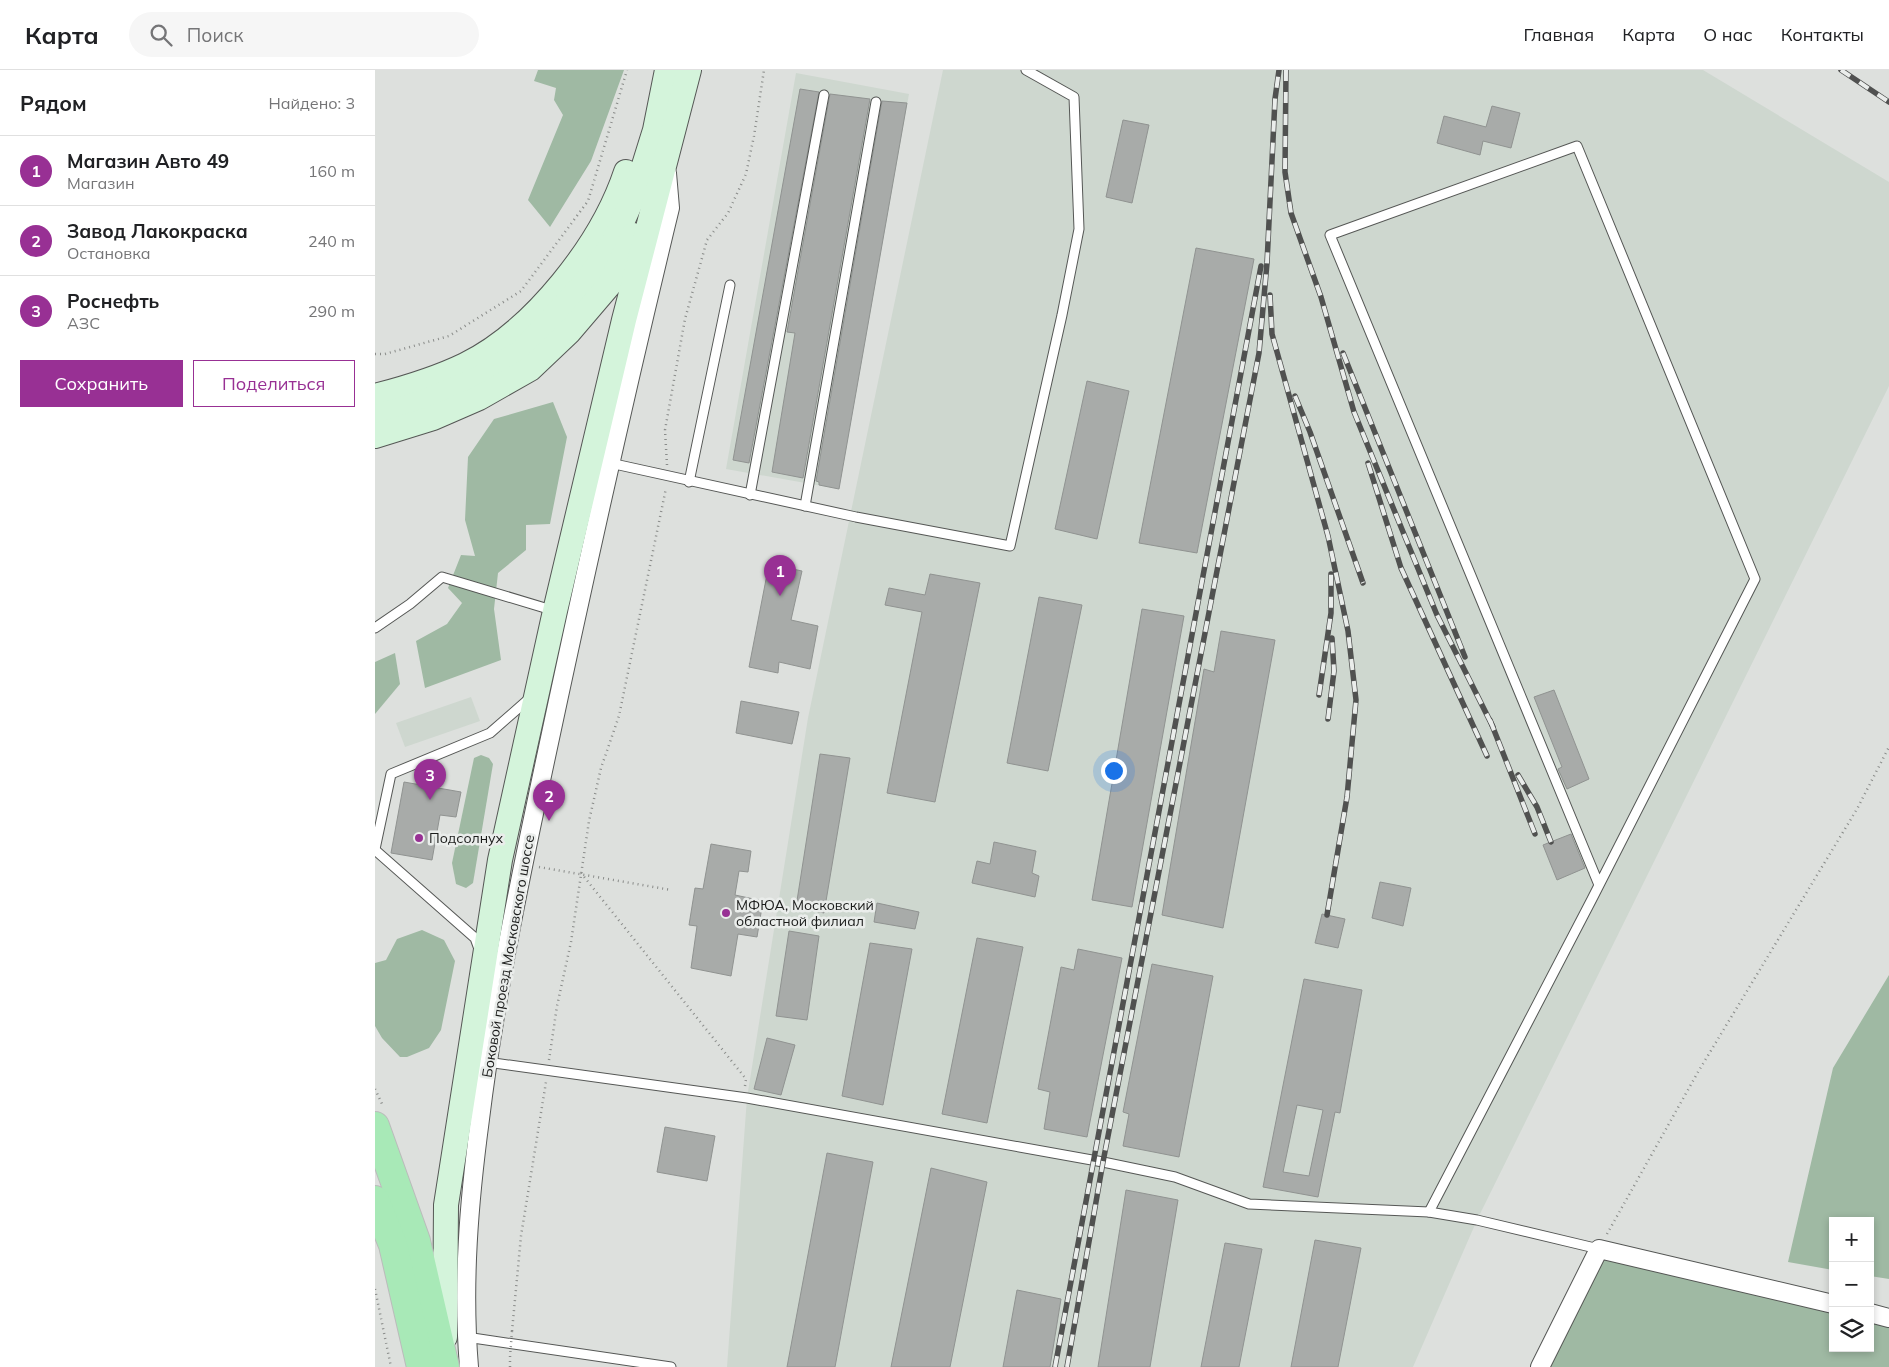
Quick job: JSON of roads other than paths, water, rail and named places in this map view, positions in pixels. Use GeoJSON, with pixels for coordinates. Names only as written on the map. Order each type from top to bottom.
{"type":"FeatureCollection","features":[{"type":"Feature","properties":{"kind":"main road"},"geometry":{"type":"LineString","coordinates":[[375,396],[420,384],[467,364],[509,337],[551,297],[586,249],[620,189],[659,70]]}},
{"type":"Feature","properties":{"kind":"main road"},"geometry":{"type":"LineString","coordinates":[[375,417],[426,401],[474,381],[521,352],[585,283],[612,245],[635,191],[655,130],[667,70]]}},
{"type":"Feature","properties":{"kind":"main road"},"geometry":{"type":"LineString","coordinates":[[445,1366],[446,1205],[500,860],[555,611],[624,320],[689,70]]}},
{"type":"Feature","properties":{"kind":"main road"},"geometry":{"type":"LineString","coordinates":[[375,436],[433,418],[479,398],[530,369],[569,332],[610,284],[666,164]]}},
{"type":"Feature","properties":{"kind":"main road"},"geometry":{"type":"LineString","coordinates":[[375,1126],[416,1241],[445,1366]]}},
{"type":"Feature","properties":{"kind":"main road"},"geometry":{"type":"LineString","coordinates":[[375,1200],[445,1366]]}},
{"type":"Feature","properties":{"kind":"street","name":"Боковой проезд Московского шоссе"},"geometry":{"type":"LineString","coordinates":[[445,1366],[466,1337],[469,1205],[487,1062],[523,865],[610,463],[670,208],[666,164],[655,130]]}},
{"type":"Feature","properties":{"kind":"street"},"geometry":{"type":"LineString","coordinates":[[1540,1367],[1599,1249],[1829,1303]]}},
{"type":"Feature","properties":{"kind":"street"},"geometry":{"type":"LineString","coordinates":[[1874,1314],[1889,1318]]}},
{"type":"Feature","properties":{"kind":"lane"},"geometry":{"type":"LineString","coordinates":[[610,463],[750,495],[1010,546],[1062,315],[1079,229],[1074,97],[1026,70]]}},
{"type":"Feature","properties":{"kind":"lane"},"geometry":{"type":"LineString","coordinates":[[750,495],[825,95]]}},
{"type":"Feature","properties":{"kind":"lane"},"geometry":{"type":"LineString","coordinates":[[805,506],[876,102]]}},
{"type":"Feature","properties":{"kind":"lane"},"geometry":{"type":"LineString","coordinates":[[1429,1212],[1599,885],[1755,579],[1577,146],[1329,235],[1599,885]]}},
{"type":"Feature","properties":{"kind":"lane"},"geometry":{"type":"LineString","coordinates":[[689,482],[730,285]]}},
{"type":"Feature","properties":{"kind":"lane"},"geometry":{"type":"LineString","coordinates":[[375,628],[410,604],[442,577],[555,611]]}},
{"type":"Feature","properties":{"kind":"lane"},"geometry":{"type":"LineString","coordinates":[[483,961],[475,938],[375,849],[391,774],[490,733],[537,691]]}},
{"type":"Feature","properties":{"kind":"lane"},"geometry":{"type":"LineString","coordinates":[[487,1062],[743,1097],[1103,1162],[1175,1177],[1249,1204],[1429,1212],[1599,1249]]}},
{"type":"Feature","properties":{"kind":"lane"},"geometry":{"type":"LineString","coordinates":[[466,1337],[620,1363],[671,1367]]}},
{"type":"Feature","properties":{"kind":"railway"},"geometry":{"type":"LineString","coordinates":[[1067,1367],[1103,1162],[1259,353],[1267,263],[1275,99],[1279,70]]}},
{"type":"Feature","properties":{"kind":"railway"},"geometry":{"type":"LineString","coordinates":[[1286,70],[1285,172],[1291,213],[1321,297],[1354,412],[1437,615],[1493,727]]}},
{"type":"Feature","properties":{"kind":"railway"},"geometry":{"type":"LineString","coordinates":[[1841,70],[1889,102]]}},
{"type":"Feature","properties":{"kind":"railway"},"geometry":{"type":"LineString","coordinates":[[1055,1367],[1261,266]]}},
{"type":"Feature","properties":{"kind":"railway"},"geometry":{"type":"LineString","coordinates":[[1270,295],[1272,334],[1328,536],[1348,631],[1356,700],[1347,797],[1327,915]]}},
{"type":"Feature","properties":{"kind":"railway"},"geometry":{"type":"LineString","coordinates":[[1343,353],[1465,657]]}},
{"type":"Feature","properties":{"kind":"railway"},"geometry":{"type":"LineString","coordinates":[[1295,396],[1310,432],[1363,583]]}},
{"type":"Feature","properties":{"kind":"railway"},"geometry":{"type":"LineString","coordinates":[[1368,463],[1401,568],[1487,756]]}},
{"type":"Feature","properties":{"kind":"railway"},"geometry":{"type":"LineString","coordinates":[[1319,695],[1331,613],[1331,574]]}},
{"type":"Feature","properties":{"kind":"railway"},"geometry":{"type":"LineString","coordinates":[[1328,719],[1334,671],[1332,638]]}},
{"type":"Feature","properties":{"kind":"railway"},"geometry":{"type":"LineString","coordinates":[[1490,720],[1535,834]]}},
{"type":"Feature","properties":{"kind":"railway"},"geometry":{"type":"LineString","coordinates":[[1518,775],[1537,807],[1551,842]]}},
{"type":"Feature","properties":{"kind":"place","name":"Магазин Авто 49"},"geometry":{"type":"Point","coordinates":[780,596]}},
{"type":"Feature","properties":{"kind":"place","name":"Роснефть"},"geometry":{"type":"Point","coordinates":[430,800]}},
{"type":"Feature","properties":{"kind":"place","name":"Завод Лакокраска"},"geometry":{"type":"Point","coordinates":[549,821]}},
{"type":"Feature","properties":{"kind":"place","name":"Подсолнух"},"geometry":{"type":"Point","coordinates":[419,838]}},
{"type":"Feature","properties":{"kind":"place","name":"МФЮА, Московский областной филиал"},"geometry":{"type":"Point","coordinates":[726,913]}}]}
